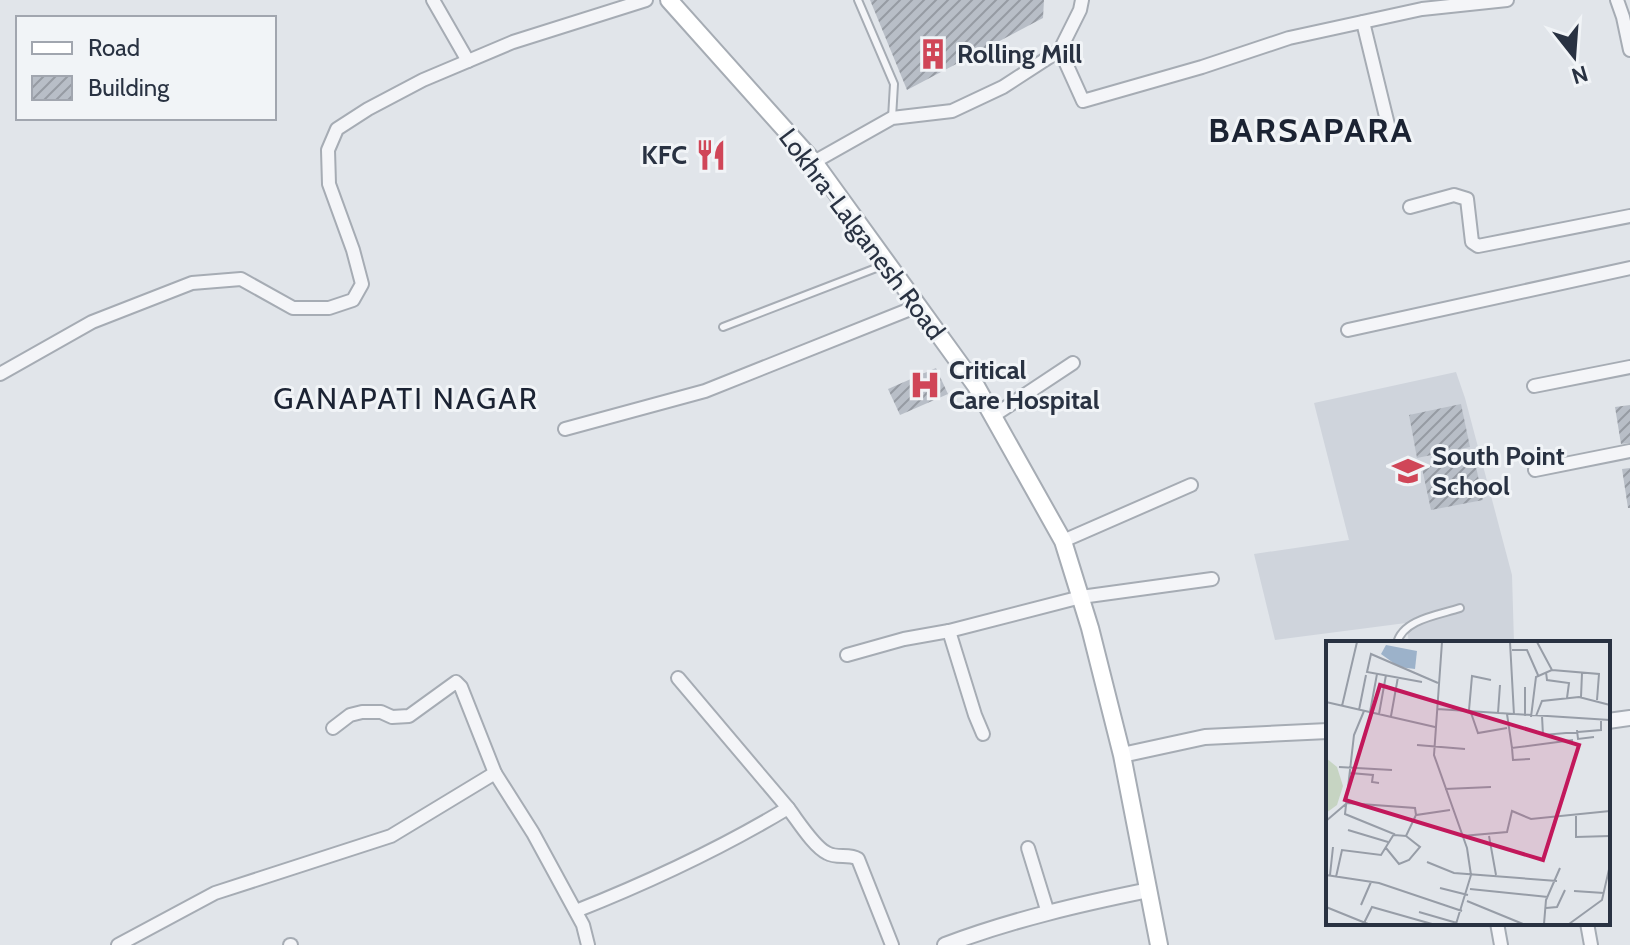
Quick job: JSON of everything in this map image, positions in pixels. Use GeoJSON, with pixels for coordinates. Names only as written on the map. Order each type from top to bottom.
{"type":"FeatureCollection","features":[{"type":"Feature","properties":{"kind":"main road","name":"Lokhra-Lalganesh Road"},"geometry":{"type":"LineString","coordinates":[[669,0],[814,162],[976,386],[1063,541],[1090,628],[1122,755],[1159,945]]}},
{"type":"Feature","properties":{"kind":"street"},"geometry":{"type":"LineString","coordinates":[[433,0],[468,61]]}},
{"type":"Feature","properties":{"kind":"street"},"geometry":{"type":"LineString","coordinates":[[0,374],[92,322],[192,283],[241,279],[293,308],[329,308],[353,300],[362,284],[329,184],[328,150],[337,129],[423,80],[513,42],[646,0]]}},
{"type":"Feature","properties":{"kind":"street"},"geometry":{"type":"LineString","coordinates":[[814,162],[892,118],[952,111],[1003,87],[1060,50],[1082,0]]}},
{"type":"Feature","properties":{"kind":"street"},"geometry":{"type":"LineString","coordinates":[[1060,50],[1083,101],[1289,38],[1422,9],[1507,0]]}},
{"type":"Feature","properties":{"kind":"street"},"geometry":{"type":"LineString","coordinates":[[1617,0],[1630,50]]}},
{"type":"Feature","properties":{"kind":"street"},"geometry":{"type":"LineString","coordinates":[[1363,22],[1390,133]]}},
{"type":"Feature","properties":{"kind":"street"},"geometry":{"type":"LineString","coordinates":[[1410,207],[1454,195],[1467,199],[1472,242],[1478,246],[1630,216]]}},
{"type":"Feature","properties":{"kind":"street"},"geometry":{"type":"LineString","coordinates":[[1348,330],[1630,268]]}},
{"type":"Feature","properties":{"kind":"street"},"geometry":{"type":"LineString","coordinates":[[565,429],[705,391],[918,306]]}},
{"type":"Feature","properties":{"kind":"street"},"geometry":{"type":"LineString","coordinates":[[993,416],[1073,363]]}},
{"type":"Feature","properties":{"kind":"street"},"geometry":{"type":"LineString","coordinates":[[1534,386],[1630,367]]}},
{"type":"Feature","properties":{"kind":"street"},"geometry":{"type":"LineString","coordinates":[[1535,470],[1630,451]]}},
{"type":"Feature","properties":{"kind":"street"},"geometry":{"type":"LineString","coordinates":[[1063,541],[1191,485]]}},
{"type":"Feature","properties":{"kind":"street"},"geometry":{"type":"LineString","coordinates":[[847,655],[1081,597],[1212,579]]}},
{"type":"Feature","properties":{"kind":"street"},"geometry":{"type":"LineString","coordinates":[[949,631],[983,734]]}},
{"type":"Feature","properties":{"kind":"street"},"geometry":{"type":"LineString","coordinates":[[678,678],[823,851],[832,856],[853,856],[858,859],[892,945]]}},
{"type":"Feature","properties":{"kind":"street"},"geometry":{"type":"LineString","coordinates":[[333,728],[350,715],[362,712],[381,712],[392,717],[409,716],[456,682],[461,687],[495,773],[576,911],[588,945]]}},
{"type":"Feature","properties":{"kind":"street"},"geometry":{"type":"LineString","coordinates":[[1610,721],[1630,718]]}},
{"type":"Feature","properties":{"kind":"street"},"geometry":{"type":"LineString","coordinates":[[1122,755],[1205,737],[1326,731]]}},
{"type":"Feature","properties":{"kind":"street"},"geometry":{"type":"LineString","coordinates":[[118,945],[215,893],[391,836],[495,773]]}},
{"type":"Feature","properties":{"kind":"street"},"geometry":{"type":"LineString","coordinates":[[576,911],[705,855],[788,808]]}},
{"type":"Feature","properties":{"kind":"street"},"geometry":{"type":"LineString","coordinates":[[1028,848],[1048,913]]}},
{"type":"Feature","properties":{"kind":"street"},"geometry":{"type":"LineString","coordinates":[[945,945],[988,929],[1083,903],[1149,890]]}},
{"type":"Feature","properties":{"kind":"street"},"geometry":{"type":"LineString","coordinates":[[1497,925],[1501,945]]}},
{"type":"Feature","properties":{"kind":"street"},"geometry":{"type":"LineString","coordinates":[[1587,925],[1591,945]]}},
{"type":"Feature","properties":{"kind":"lane"},"geometry":{"type":"LineString","coordinates":[[858,0],[894,84],[892,118]]}},
{"type":"Feature","properties":{"kind":"lane"},"geometry":{"type":"LineString","coordinates":[[723,327],[887,263]]}},
{"type":"Feature","properties":{"kind":"lane"},"geometry":{"type":"LineString","coordinates":[[1398,641],[1400,633],[1415,623],[1460,608]]}},
{"type":"Feature","properties":{"kind":"shaded area","name":"South Point School"},"geometry":{"type":"Polygon","coordinates":[[[1456,372],[1512,575],[1514,641],[1409,641],[1406,623],[1275,640],[1254,554],[1349,540],[1314,403],[1456,372]]]}},
{"type":"Feature","properties":{"kind":"building","name":"Rolling Mill"},"geometry":{"type":"Polygon","coordinates":[[[870,0],[1044,0],[1043,18],[907,90],[870,0]]]}},
{"type":"Feature","properties":{"kind":"building"},"geometry":{"type":"Polygon","coordinates":[[[936,368],[948,394],[900,415],[888,389],[936,368]]]}},
{"type":"Feature","properties":{"kind":"building"},"geometry":{"type":"Polygon","coordinates":[[[1461,404],[1470,447],[1417,458],[1409,415],[1461,404]]]}},
{"type":"Feature","properties":{"kind":"building"},"geometry":{"type":"Polygon","coordinates":[[[1630,405],[1630,443],[1621,444],[1615,407],[1630,405]]]}},
{"type":"Feature","properties":{"kind":"building"},"geometry":{"type":"Polygon","coordinates":[[[1474,457],[1483,500],[1431,510],[1422,468],[1474,457]]]}},
{"type":"Feature","properties":{"kind":"building"},"geometry":{"type":"Polygon","coordinates":[[[1630,468],[1630,508],[1628,508],[1622,469],[1630,468]]]}},
{"type":"Feature","properties":{"kind":"place","name":"Rolling Mill"},"geometry":{"type":"Point","coordinates":[933,54]}},
{"type":"Feature","properties":{"kind":"place","name":"KFC"},"geometry":{"type":"Point","coordinates":[711,155]}},
{"type":"Feature","properties":{"kind":"place","name":"Critical Care Hospital"},"geometry":{"type":"Point","coordinates":[925,385]}},
{"type":"Feature","properties":{"kind":"place","name":"South Point School"},"geometry":{"type":"Point","coordinates":[1408,471]}},
{"type":"Feature","properties":{"kind":"district","name":"BARSAPARA"},"geometry":{"type":"Point","coordinates":[1311,130]}},
{"type":"Feature","properties":{"kind":"district","name":"GANAPATI NAGAR"},"geometry":{"type":"Point","coordinates":[406,399]}}]}
